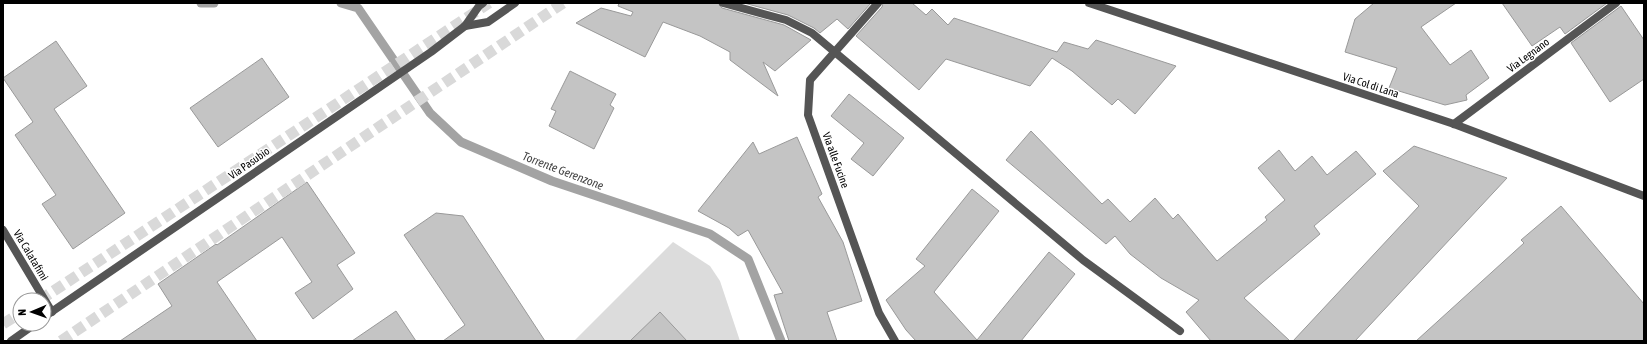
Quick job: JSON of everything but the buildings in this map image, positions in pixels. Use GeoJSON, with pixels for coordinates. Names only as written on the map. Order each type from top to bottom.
{"type":"FeatureCollection","features":[{"type":"Feature","properties":{"kind":"street","name":"Via Pasubio"},"geometry":{"type":"LineString","coordinates":[[52,312],[431,52],[465,26],[479,6],[483,3]]}},
{"type":"Feature","properties":{"kind":"street","name":"Via Pasubio"},"geometry":{"type":"LineString","coordinates":[[465,26],[488,22],[515,3]]}},
{"type":"Feature","properties":{"kind":"street"},"geometry":{"type":"LineString","coordinates":[[723,3],[786,20],[812,33],[834,53],[1083,260],[1180,331]]}},
{"type":"Feature","properties":{"kind":"street","name":"Via alle Fucine"},"geometry":{"type":"LineString","coordinates":[[878,3],[810,80],[808,114],[880,313],[895,341]]}},
{"type":"Feature","properties":{"kind":"street","name":"Via Col di Lana"},"geometry":{"type":"LineString","coordinates":[[1089,3],[1100,4],[1454,124],[1644,196]]}},
{"type":"Feature","properties":{"kind":"street","name":"Via Legnano"},"geometry":{"type":"LineString","coordinates":[[1454,124],[1616,3]]}},
{"type":"Feature","properties":{"kind":"street","name":"Via Calatafimi"},"geometry":{"type":"LineString","coordinates":[[3,230],[40,292]]}},
{"type":"Feature","properties":{"kind":"street"},"geometry":{"type":"LineString","coordinates":[[11,341],[24,332]]}},
{"type":"Feature","properties":{"kind":"shaded area"},"geometry":{"type":"Polygon","coordinates":[[[673,242],[710,266],[720,281],[740,341],[574,341],[673,242]]]}},
{"type":"Feature","properties":{"kind":"waterway","name":"Torrente Gerenzone"},"geometry":{"type":"LineString","coordinates":[[201,3],[214,3]]}},
{"type":"Feature","properties":{"kind":"waterway","name":"Torrente Gerenzone"},"geometry":{"type":"LineString","coordinates":[[341,3],[358,8],[430,113],[461,142],[552,181],[710,234],[748,259],[781,341]]}},
{"type":"Feature","properties":{"kind":"tunnel"},"geometry":{"type":"LineString","coordinates":[[52,292],[489,3]]}},
{"type":"Feature","properties":{"kind":"tunnel"},"geometry":{"type":"LineString","coordinates":[[61,341],[563,3]]}},
{"type":"Feature","properties":{"kind":"tunnel"},"geometry":{"type":"LineString","coordinates":[[3,324],[12,318]]}}]}
